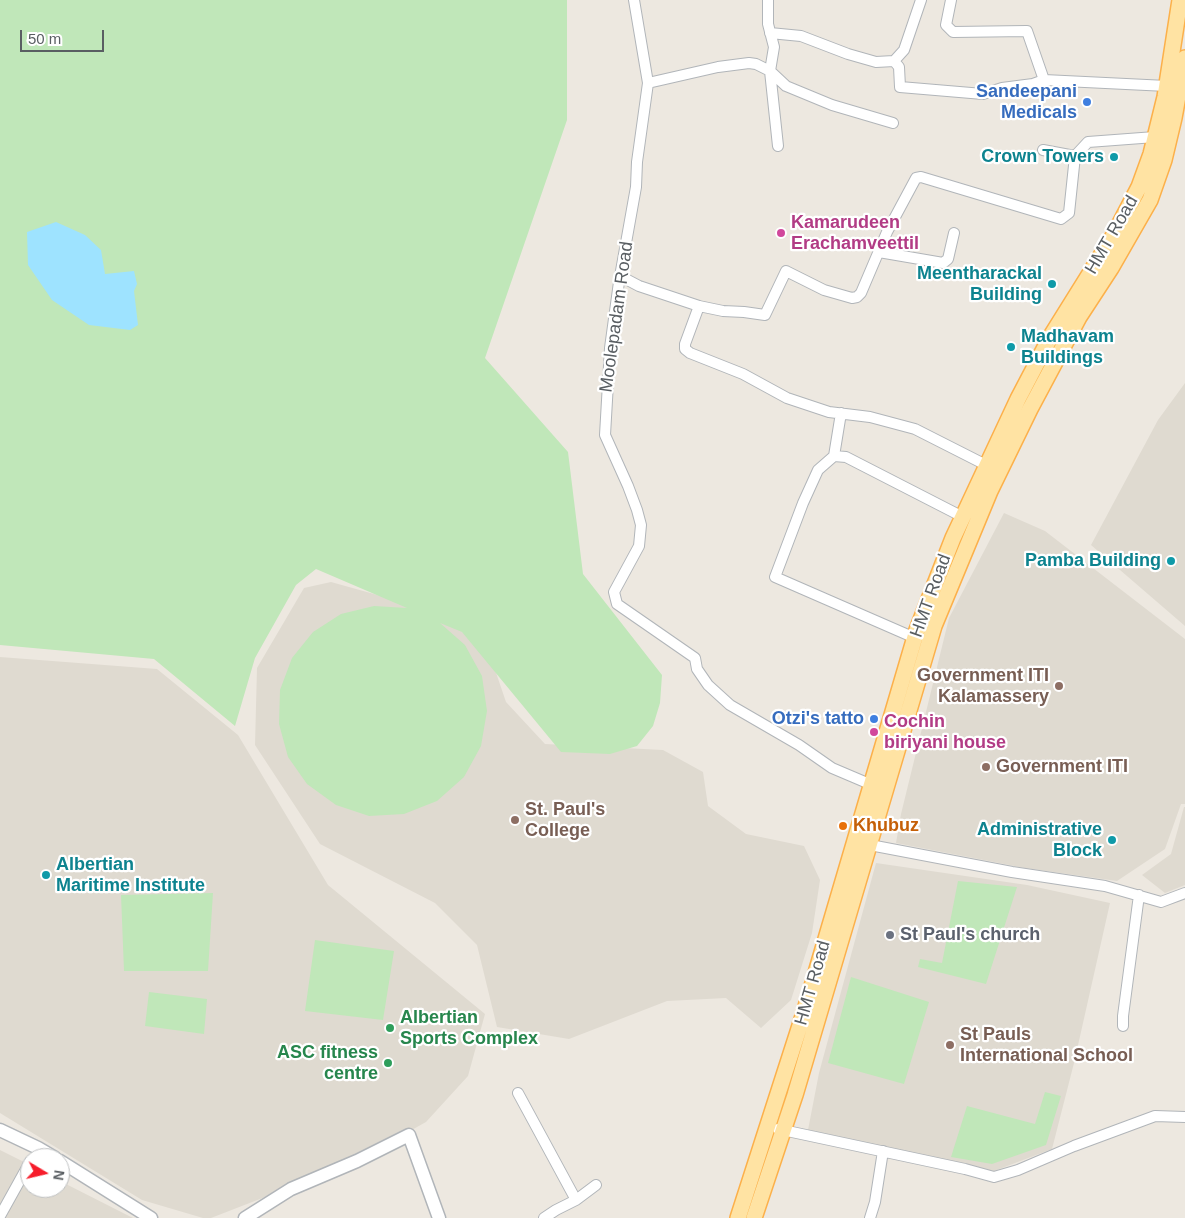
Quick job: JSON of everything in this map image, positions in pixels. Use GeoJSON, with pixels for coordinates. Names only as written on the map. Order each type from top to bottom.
{"type":"FeatureCollection","features":[{"type":"Feature","properties":{"kind":"main road","name":"HMT Road"},"geometry":{"type":"LineString","coordinates":[[738,1218],[776,1129],[858,884],[870,845],[901,714],[915,638],[941,566],[986,465],[1051,336],[1130,207],[1139,187],[1155,137],[1167,86],[1180,0]]}},
{"type":"Feature","properties":{"kind":"main road","name":"HMT Road"},"geometry":{"type":"LineString","coordinates":[[754,1218],[805,1010],[872,786],[934,626],[990,492],[1060,349],[1137,225],[1150,200],[1164,160],[1185,58]]}},
{"type":"Feature","properties":{"kind":"main road"},"geometry":{"type":"LineString","coordinates":[[844,878],[858,884]]}},
{"type":"Feature","properties":{"kind":"street","name":"Moolepadam Road"},"geometry":{"type":"LineString","coordinates":[[634,0],[648,83],[637,162],[636,187],[620,276],[610,348],[605,435],[637,510],[640,525],[639,546],[614,592],[617,604],[695,658],[697,668],[708,686],[730,705],[799,745],[832,768],[872,786]]}},
{"type":"Feature","properties":{"kind":"street"},"geometry":{"type":"LineString","coordinates":[[768,0],[768,24],[774,47],[770,71],[778,146]]}},
{"type":"Feature","properties":{"kind":"street"},"geometry":{"type":"LineString","coordinates":[[770,33],[801,36],[876,62],[894,61],[904,50],[921,0]]}},
{"type":"Feature","properties":{"kind":"street"},"geometry":{"type":"LineString","coordinates":[[951,0],[946,25],[953,32],[1026,31],[1044,80]]}},
{"type":"Feature","properties":{"kind":"street"},"geometry":{"type":"LineString","coordinates":[[894,61],[900,67],[900,87],[983,94],[1002,88],[1033,84],[1044,80],[1167,86]]}},
{"type":"Feature","properties":{"kind":"street"},"geometry":{"type":"LineString","coordinates":[[648,83],[718,67],[749,63],[756,64],[770,71],[786,86],[832,105],[893,123]]}},
{"type":"Feature","properties":{"kind":"street"},"geometry":{"type":"LineString","coordinates":[[620,276],[638,286],[699,306],[723,311],[764,315],[786,271],[829,292],[857,298],[861,293],[887,232],[916,178],[921,177],[1061,219],[1068,213],[1075,156],[1088,142],[1155,137]]}},
{"type":"Feature","properties":{"kind":"street"},"geometry":{"type":"LineString","coordinates":[[1043,150],[1075,156]]}},
{"type":"Feature","properties":{"kind":"street"},"geometry":{"type":"LineString","coordinates":[[879,252],[943,263],[948,259],[954,233]]}},
{"type":"Feature","properties":{"kind":"street"},"geometry":{"type":"LineString","coordinates":[[699,306],[685,344],[685,349],[690,353],[743,374],[787,398],[829,412],[870,417],[915,429],[986,465]]}},
{"type":"Feature","properties":{"kind":"street"},"geometry":{"type":"LineString","coordinates":[[841,413],[834,456],[818,470],[802,503],[775,577],[915,638]]}},
{"type":"Feature","properties":{"kind":"street"},"geometry":{"type":"LineString","coordinates":[[834,456],[846,456],[962,517]]}},
{"type":"Feature","properties":{"kind":"street"},"geometry":{"type":"LineString","coordinates":[[870,845],[1012,872],[1105,886],[1161,902],[1185,893]]}},
{"type":"Feature","properties":{"kind":"street"},"geometry":{"type":"LineString","coordinates":[[1123,1026],[1139,895]]}},
{"type":"Feature","properties":{"kind":"street"},"geometry":{"type":"LineString","coordinates":[[518,1093],[576,1200]]}},
{"type":"Feature","properties":{"kind":"street"},"geometry":{"type":"LineString","coordinates":[[776,1129],[994,1177],[1018,1170],[1074,1146],[1155,1116],[1185,1117]]}},
{"type":"Feature","properties":{"kind":"street"},"geometry":{"type":"LineString","coordinates":[[0,1130],[27,1148]]}},
{"type":"Feature","properties":{"kind":"street"},"geometry":{"type":"LineString","coordinates":[[245,1218],[291,1189],[357,1161],[408,1135],[439,1218]]}},
{"type":"Feature","properties":{"kind":"street"},"geometry":{"type":"LineString","coordinates":[[870,1218],[875,1202],[883,1152]]}},
{"type":"Feature","properties":{"kind":"street"},"geometry":{"type":"LineString","coordinates":[[70,1167],[151,1218]]}},
{"type":"Feature","properties":{"kind":"street"},"geometry":{"type":"LineString","coordinates":[[0,1216],[3,1205],[20,1178]]}},
{"type":"Feature","properties":{"kind":"street"},"geometry":{"type":"LineString","coordinates":[[544,1218],[576,1200],[596,1185]]}},
{"type":"Feature","properties":{"kind":"shaded area"},"geometry":{"type":"Polygon","coordinates":[[[1185,383],[1185,626],[1091,545],[1158,420],[1185,383]]]}},
{"type":"Feature","properties":{"kind":"shaded area","name":"Government ITI Kalamassery"},"geometry":{"type":"Polygon","coordinates":[[[1004,513],[1045,531],[1185,639],[1185,804],[1181,804],[1165,849],[1117,881],[1025,868],[896,843],[901,814],[949,618],[1004,513]]]}},
{"type":"Feature","properties":{"kind":"shaded area","name":"St. Paul's College"},"geometry":{"type":"Polygon","coordinates":[[[331,582],[442,613],[490,655],[506,702],[545,744],[663,750],[703,772],[708,806],[746,834],[804,846],[820,880],[812,933],[791,1000],[761,1028],[726,998],[667,1001],[569,1039],[497,1027],[477,945],[435,903],[320,844],[255,745],[257,668],[304,588],[331,582]]]}},
{"type":"Feature","properties":{"kind":"shaded area"},"geometry":{"type":"Polygon","coordinates":[[[0,657],[157,669],[238,735],[328,885],[485,1014],[468,1076],[426,1122],[365,1156],[332,1171],[211,1218],[203,1218],[142,1200],[70,1156],[70,1148],[57,1148],[0,1113],[0,657]]]}},
{"type":"Feature","properties":{"kind":"shaded area"},"geometry":{"type":"Polygon","coordinates":[[[1184,807],[1185,885],[1165,893],[1142,875],[1171,854],[1184,807]]]}},
{"type":"Feature","properties":{"kind":"shaded area"},"geometry":{"type":"Polygon","coordinates":[[[876,863],[1027,885],[1110,903],[1074,1063],[1052,1149],[994,1171],[808,1130],[819,1073],[876,863]]]}},
{"type":"Feature","properties":{"kind":"shaded area"},"geometry":{"type":"Polygon","coordinates":[[[0,1150],[20,1160],[20,1198],[70,1198],[70,1186],[133,1218],[0,1218],[0,1150]]]}},
{"type":"Feature","properties":{"kind":"green space"},"geometry":{"type":"Polygon","coordinates":[[[0,0],[567,0],[567,120],[485,358],[568,452],[583,574],[662,675],[660,703],[653,726],[637,746],[610,754],[561,752],[462,632],[440,623],[465,645],[482,676],[487,711],[481,746],[464,777],[437,801],[404,814],[369,816],[336,805],[307,784],[288,757],[279,724],[280,690],[292,658],[313,632],[341,614],[374,606],[407,608],[316,569],[296,585],[255,658],[235,726],[154,659],[0,645],[0,0]]]}},
{"type":"Feature","properties":{"kind":"green space"},"geometry":{"type":"Polygon","coordinates":[[[958,881],[1017,887],[986,984],[918,967],[920,959],[942,963],[958,881]]]}},
{"type":"Feature","properties":{"kind":"green space"},"geometry":{"type":"Polygon","coordinates":[[[213,893],[208,971],[124,971],[121,895],[213,893]]]}},
{"type":"Feature","properties":{"kind":"green space"},"geometry":{"type":"Polygon","coordinates":[[[315,940],[394,951],[383,1020],[305,1011],[315,940]]]}},
{"type":"Feature","properties":{"kind":"green space"},"geometry":{"type":"Polygon","coordinates":[[[851,977],[929,1002],[904,1084],[828,1063],[851,977]]]}},
{"type":"Feature","properties":{"kind":"green space"},"geometry":{"type":"Polygon","coordinates":[[[149,992],[207,999],[204,1034],[145,1026],[149,992]]]}},
{"type":"Feature","properties":{"kind":"green space"},"geometry":{"type":"Polygon","coordinates":[[[1045,1092],[1061,1096],[1046,1145],[992,1164],[951,1157],[967,1106],[1035,1124],[1045,1092]]]}},
{"type":"Feature","properties":{"kind":"water"},"geometry":{"type":"Polygon","coordinates":[[[56,222],[85,235],[101,250],[105,274],[134,271],[137,284],[134,291],[138,325],[130,330],[89,325],[52,300],[28,265],[27,232],[56,222]]]}},
{"type":"Feature","properties":{"kind":"place","name":"Sandeepani Medicals"},"geometry":{"type":"Point","coordinates":[1087,102]}},
{"type":"Feature","properties":{"kind":"place","name":"Crown Towers"},"geometry":{"type":"Point","coordinates":[1114,157]}},
{"type":"Feature","properties":{"kind":"place","name":"Kamarudeen Erachamveettil"},"geometry":{"type":"Point","coordinates":[781,233]}},
{"type":"Feature","properties":{"kind":"place","name":"Meentharackal Building"},"geometry":{"type":"Point","coordinates":[1052,284]}},
{"type":"Feature","properties":{"kind":"place","name":"Madhavam Buildings"},"geometry":{"type":"Point","coordinates":[1011,347]}},
{"type":"Feature","properties":{"kind":"place","name":"Pamba Building"},"geometry":{"type":"Point","coordinates":[1171,561]}},
{"type":"Feature","properties":{"kind":"place","name":"Government ITI Kalamassery"},"geometry":{"type":"Point","coordinates":[1059,686]}},
{"type":"Feature","properties":{"kind":"place","name":"Otzi's tatto"},"geometry":{"type":"Point","coordinates":[874,719]}},
{"type":"Feature","properties":{"kind":"place","name":"Cochin biriyani house"},"geometry":{"type":"Point","coordinates":[874,732]}},
{"type":"Feature","properties":{"kind":"place","name":"Government ITI"},"geometry":{"type":"Point","coordinates":[986,767]}},
{"type":"Feature","properties":{"kind":"place","name":"St. Paul's College"},"geometry":{"type":"Point","coordinates":[515,820]}},
{"type":"Feature","properties":{"kind":"place","name":"Khubuz"},"geometry":{"type":"Point","coordinates":[843,826]}},
{"type":"Feature","properties":{"kind":"place","name":"Administrative Block"},"geometry":{"type":"Point","coordinates":[1112,840]}},
{"type":"Feature","properties":{"kind":"place","name":"Albertian Maritime Institute"},"geometry":{"type":"Point","coordinates":[46,875]}},
{"type":"Feature","properties":{"kind":"place","name":"St Paul's church"},"geometry":{"type":"Point","coordinates":[890,935]}},
{"type":"Feature","properties":{"kind":"place","name":"Albertian Sports Complex"},"geometry":{"type":"Point","coordinates":[390,1028]}},
{"type":"Feature","properties":{"kind":"place","name":"St Pauls International School"},"geometry":{"type":"Point","coordinates":[950,1045]}},
{"type":"Feature","properties":{"kind":"place","name":"ASC fitness centre"},"geometry":{"type":"Point","coordinates":[388,1063]}}]}
